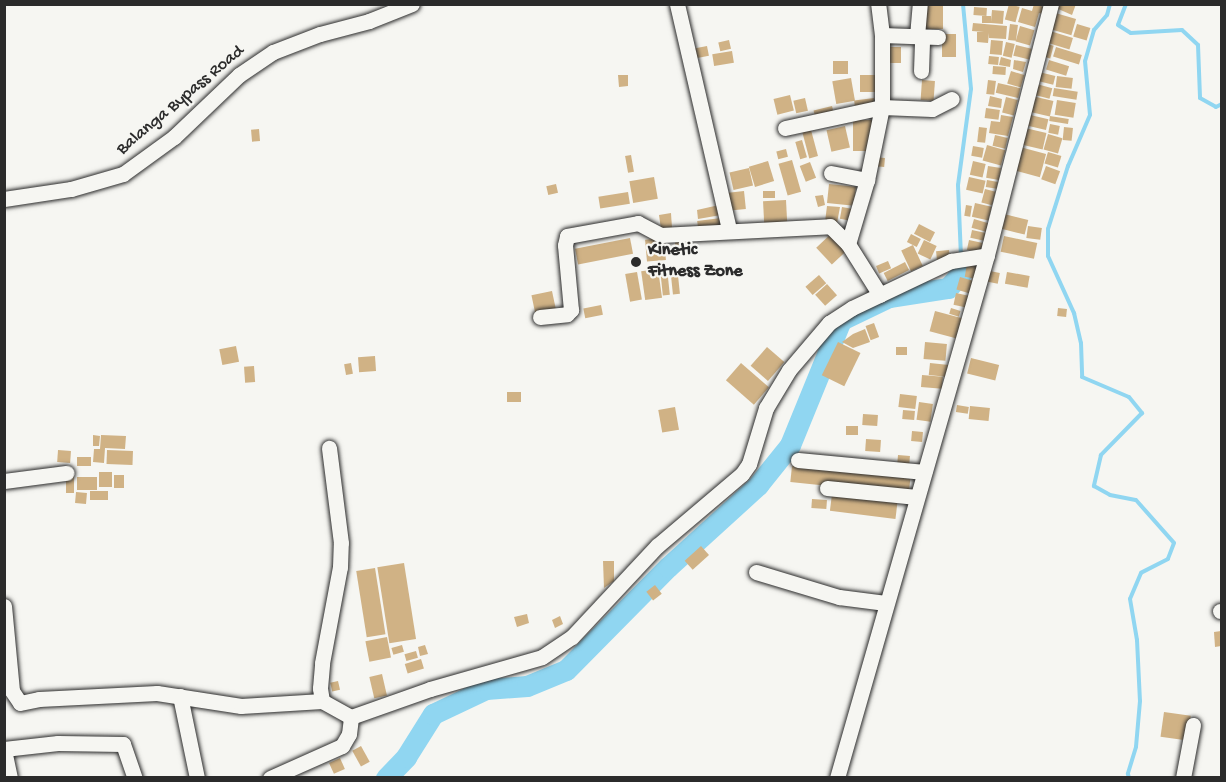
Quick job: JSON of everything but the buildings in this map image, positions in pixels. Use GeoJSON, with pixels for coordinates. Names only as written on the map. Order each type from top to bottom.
{"type":"FeatureCollection","features":[{"type":"Feature","properties":{"kind":"street","name":"Balanga Bypass Road"},"geometry":{"type":"LineString","coordinates":[[4,199],[70,189],[123,174],[174,137],[239,75],[273,52],[320,33],[369,21],[412,4]]}},
{"type":"Feature","properties":{"kind":"street"},"geometry":{"type":"LineString","coordinates":[[677,4],[729,230]]}},
{"type":"Feature","properties":{"kind":"street"},"geometry":{"type":"LineString","coordinates":[[848,244],[867,180],[882,107],[882,35],[878,4]]}},
{"type":"Feature","properties":{"kind":"street"},"geometry":{"type":"LineString","coordinates":[[920,4],[921,71]]}},
{"type":"Feature","properties":{"kind":"street"},"geometry":{"type":"LineString","coordinates":[[837,777],[924,472],[979,255],[1051,4]]}},
{"type":"Feature","properties":{"kind":"street"},"geometry":{"type":"LineString","coordinates":[[882,35],[938,37]]}},
{"type":"Feature","properties":{"kind":"street"},"geometry":{"type":"LineString","coordinates":[[785,128],[882,107],[932,109],[952,99]]}},
{"type":"Feature","properties":{"kind":"street"},"geometry":{"type":"LineString","coordinates":[[831,173],[867,180]]}},
{"type":"Feature","properties":{"kind":"street"},"geometry":{"type":"LineString","coordinates":[[540,317],[567,314],[571,310],[565,245],[567,236],[638,223],[661,235],[822,225],[835,229],[848,244],[880,295]]}},
{"type":"Feature","properties":{"kind":"street"},"geometry":{"type":"LineString","coordinates":[[5,607],[12,691],[20,703],[39,699],[149,693],[241,706],[322,701],[351,717],[430,689],[543,657],[572,638],[657,546],[742,474],[751,456],[766,408],[789,370],[829,323],[880,295],[951,261],[979,255]]}},
{"type":"Feature","properties":{"kind":"street"},"geometry":{"type":"LineString","coordinates":[[322,701],[320,688],[322,663],[340,567],[341,543],[329,448]]}},
{"type":"Feature","properties":{"kind":"street"},"geometry":{"type":"LineString","coordinates":[[798,460],[924,472]]}},
{"type":"Feature","properties":{"kind":"street"},"geometry":{"type":"LineString","coordinates":[[4,481],[66,473]]}},
{"type":"Feature","properties":{"kind":"street"},"geometry":{"type":"LineString","coordinates":[[827,488],[917,497]]}},
{"type":"Feature","properties":{"kind":"street"},"geometry":{"type":"LineString","coordinates":[[756,572],[839,597],[886,603]]}},
{"type":"Feature","properties":{"kind":"street"},"geometry":{"type":"LineString","coordinates":[[180,696],[197,777]]}},
{"type":"Feature","properties":{"kind":"street"},"geometry":{"type":"LineString","coordinates":[[270,777],[342,746],[349,734],[351,717]]}},
{"type":"Feature","properties":{"kind":"street"},"geometry":{"type":"LineString","coordinates":[[1183,777],[1193,725]]}},
{"type":"Feature","properties":{"kind":"street"},"geometry":{"type":"LineString","coordinates":[[10,777],[4,749],[58,744],[123,744],[135,777]]}},
{"type":"Feature","properties":{"kind":"waterway"},"geometry":{"type":"LineString","coordinates":[[961,257],[958,185],[971,89],[963,4]]}},
{"type":"Feature","properties":{"kind":"waterway"},"geometry":{"type":"LineString","coordinates":[[1110,4],[1107,15],[1094,30],[1085,61],[1090,115],[1068,166],[1048,229],[1048,256],[1074,313],[1081,343],[1082,377],[1129,397],[1142,413],[1101,455],[1094,486],[1110,495],[1136,500],[1174,543],[1168,559],[1141,573],[1130,599],[1137,640],[1140,701],[1136,747],[1128,774],[1129,778]]}},
{"type":"Feature","properties":{"kind":"waterway"},"geometry":{"type":"LineString","coordinates":[[1126,4],[1118,25],[1131,33],[1182,30],[1198,45],[1200,98],[1216,107],[1222,104]]}},
{"type":"Feature","properties":{"kind":"waterway"},"geometry":{"type":"LineString","coordinates":[[386,778],[406,757],[433,714],[486,689],[527,686],[566,670],[668,567],[758,485],[790,445],[841,320],[889,297],[948,288],[961,273]]}},
{"type":"Feature","properties":{"kind":"place","name":"Kinetic Fitness Zone"},"geometry":{"type":"Point","coordinates":[636,262]}}]}
